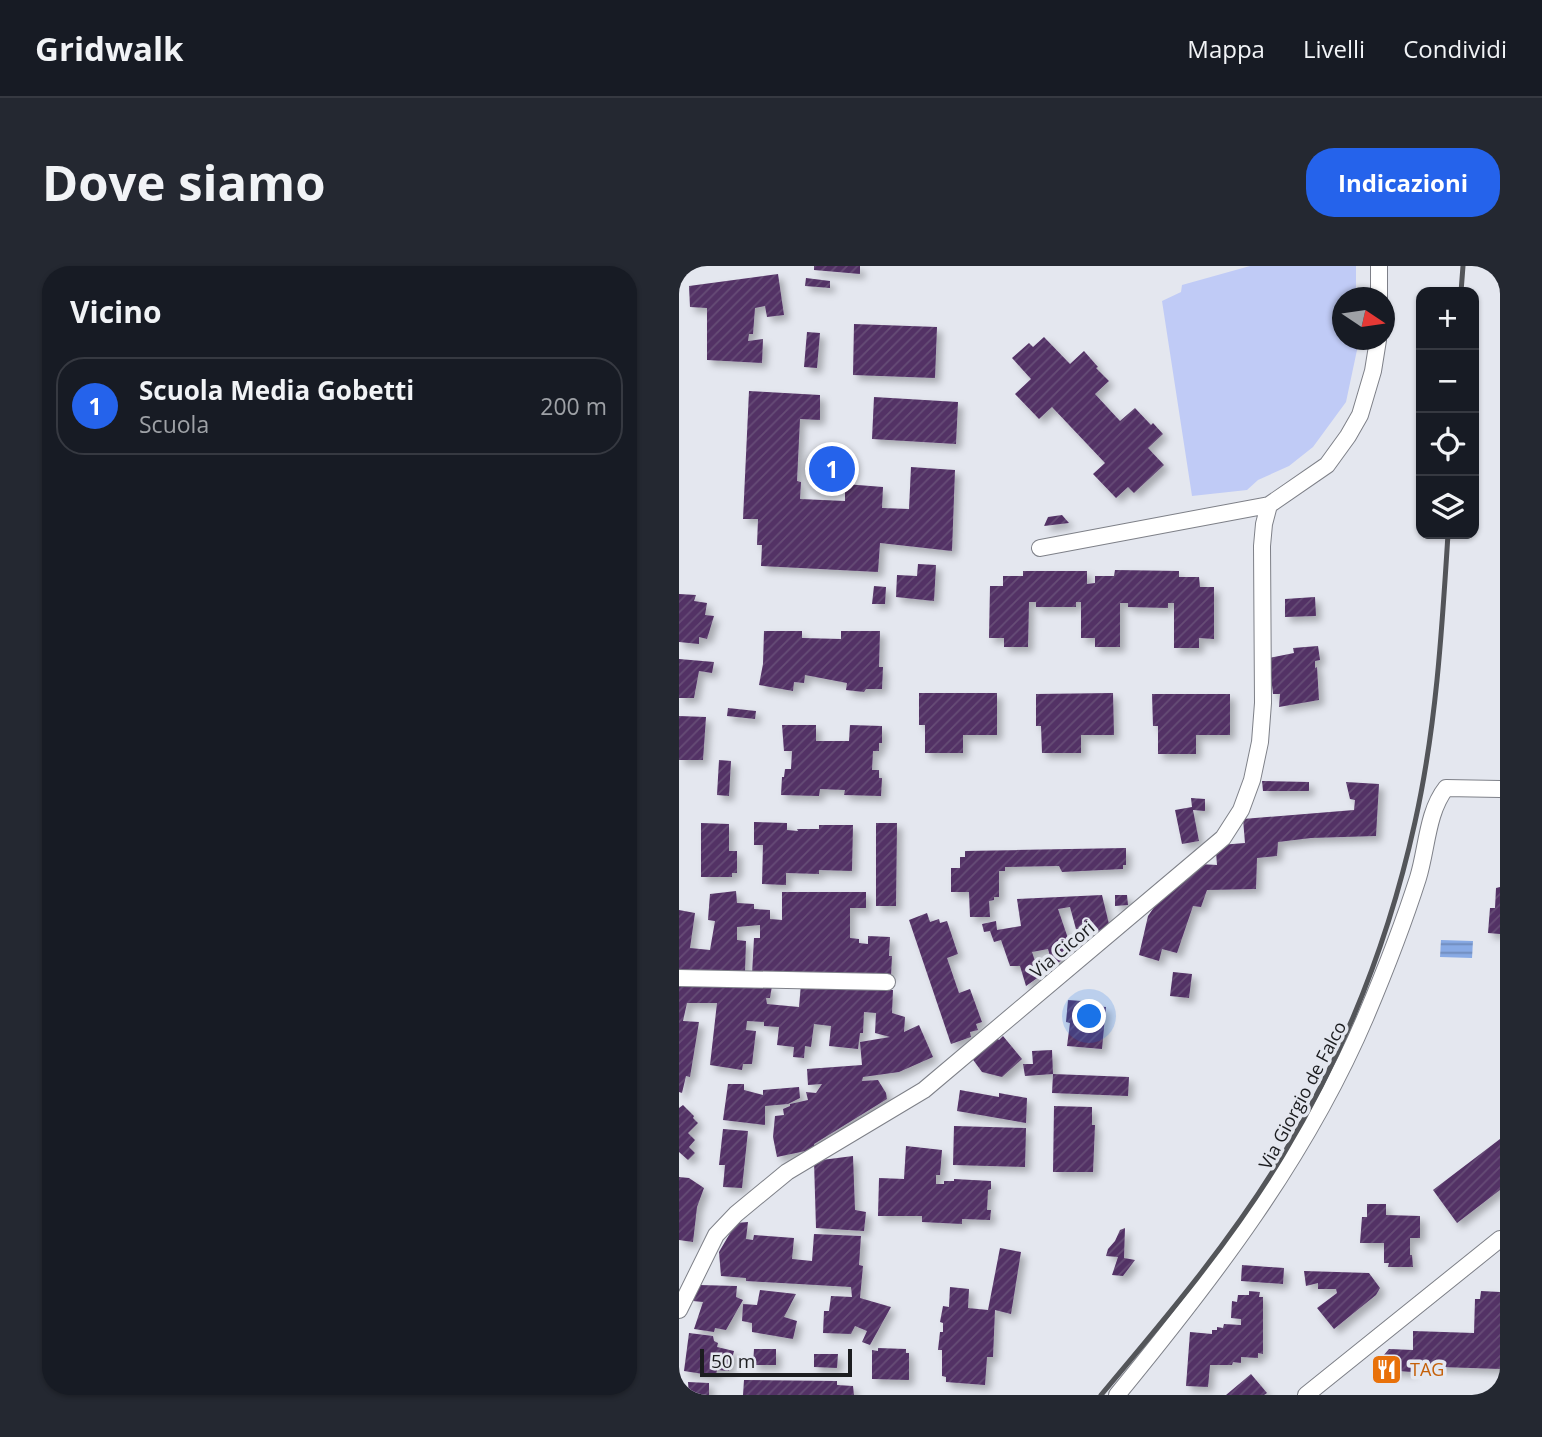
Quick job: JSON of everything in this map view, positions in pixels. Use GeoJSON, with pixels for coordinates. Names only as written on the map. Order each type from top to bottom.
{"type":"FeatureCollection","features":[{"type":"Feature","properties":{"kind":"street"},"geometry":{"type":"LineString","coordinates":[[1379,266],[1379,287]]}},
{"type":"Feature","properties":{"kind":"street"},"geometry":{"type":"LineString","coordinates":[[1040,548],[1269,506],[1327,465],[1348,436],[1360,415],[1374,371],[1377,350]]}},
{"type":"Feature","properties":{"kind":"street","name":"Via Cicori"},"geometry":{"type":"LineString","coordinates":[[679,1310],[716,1235],[736,1214],[787,1172],[923,1090],[1223,838],[1241,810],[1252,780],[1260,742],[1263,703],[1262,546],[1269,506]]}},
{"type":"Feature","properties":{"kind":"street","name":"Via Giorgio de Falco"},"geometry":{"type":"LineString","coordinates":[[1117,1395],[1234,1248],[1325,1101],[1366,1017],[1399,936],[1419,874],[1437,800],[1446,788],[1500,789]]}},
{"type":"Feature","properties":{"kind":"street"},"geometry":{"type":"LineString","coordinates":[[679,978],[887,982]]}},
{"type":"Feature","properties":{"kind":"street"},"geometry":{"type":"LineString","coordinates":[[1306,1395],[1500,1239]]}},
{"type":"Feature","properties":{"kind":"shaded area"},"geometry":{"type":"Polygon","coordinates":[[[1250,266],[1356,266],[1356,287],[1332,287],[1332,350],[1357,350],[1346,402],[1313,447],[1289,466],[1258,480],[1247,490],[1192,496],[1162,301],[1181,292],[1182,285],[1250,266]]]}},
{"type":"Feature","properties":{"kind":"shaded area"},"geometry":{"type":"Polygon","coordinates":[[[1441,940],[1473,941],[1472,958],[1440,957],[1441,940]]]}},
{"type":"Feature","properties":{"kind":"building"},"geometry":{"type":"Polygon","coordinates":[[[814,266],[860,266],[860,274],[814,270],[814,266]]]}},
{"type":"Feature","properties":{"kind":"building"},"geometry":{"type":"Polygon","coordinates":[[[778,274],[784,315],[767,317],[765,306],[755,308],[753,334],[749,334],[748,341],[763,339],[762,363],[707,360],[707,308],[690,307],[689,286],[778,274]]]}},
{"type":"Feature","properties":{"kind":"building"},"geometry":{"type":"Polygon","coordinates":[[[806,278],[830,281],[830,288],[805,286],[806,278]]]}},
{"type":"Feature","properties":{"kind":"building"},"geometry":{"type":"Polygon","coordinates":[[[854,324],[937,327],[935,378],[853,375],[854,324]]]}},
{"type":"Feature","properties":{"kind":"building"},"geometry":{"type":"Polygon","coordinates":[[[807,332],[820,333],[817,368],[804,367],[807,332]]]}},
{"type":"Feature","properties":{"kind":"building"},"geometry":{"type":"Polygon","coordinates":[[[1044,337],[1070,364],[1084,351],[1109,381],[1095,394],[1120,421],[1135,408],[1163,434],[1148,448],[1164,465],[1134,493],[1128,487],[1116,498],[1093,474],[1105,463],[1052,407],[1039,419],[1015,394],[1031,379],[1012,358],[1029,343],[1033,347],[1044,337]]]}},
{"type":"Feature","properties":{"kind":"building"},"geometry":{"type":"Polygon","coordinates":[[[749,391],[820,395],[820,420],[800,419],[797,481],[801,482],[800,499],[845,501],[845,484],[883,487],[882,508],[909,509],[911,467],[955,470],[952,551],[880,543],[878,572],[761,566],[762,545],[757,545],[758,519],[743,519],[749,391]]]}},
{"type":"Feature","properties":{"kind":"building"},"geometry":{"type":"Polygon","coordinates":[[[874,397],[958,402],[956,444],[872,439],[874,397]]]}},
{"type":"Feature","properties":{"kind":"building"},"geometry":{"type":"Polygon","coordinates":[[[1062,515],[1069,523],[1044,526],[1048,517],[1062,515]]]}},
{"type":"Feature","properties":{"kind":"building"},"geometry":{"type":"Polygon","coordinates":[[[918,564],[936,565],[934,601],[896,597],[897,575],[917,576],[918,564]]]}},
{"type":"Feature","properties":{"kind":"building"},"geometry":{"type":"Polygon","coordinates":[[[1115,570],[1179,571],[1179,577],[1199,577],[1200,587],[1214,587],[1214,639],[1199,638],[1199,648],[1174,648],[1174,603],[1168,603],[1168,608],[1128,607],[1128,603],[1120,603],[1120,647],[1095,647],[1095,638],[1081,638],[1081,602],[1076,602],[1076,607],[1036,607],[1036,602],[1029,602],[1028,647],[1004,647],[1004,638],[989,638],[990,586],[1003,586],[1003,576],[1023,576],[1023,571],[1087,571],[1087,584],[1095,583],[1095,576],[1114,576],[1115,570]]]}},
{"type":"Feature","properties":{"kind":"building"},"geometry":{"type":"Polygon","coordinates":[[[874,586],[886,587],[885,604],[872,604],[874,586]]]}},
{"type":"Feature","properties":{"kind":"building"},"geometry":{"type":"Polygon","coordinates":[[[679,594],[696,595],[694,601],[707,603],[705,615],[714,616],[707,639],[699,637],[699,644],[679,642],[679,594]]]}},
{"type":"Feature","properties":{"kind":"building"},"geometry":{"type":"Polygon","coordinates":[[[1315,597],[1316,616],[1285,617],[1285,599],[1315,597]]]}},
{"type":"Feature","properties":{"kind":"building"},"geometry":{"type":"Polygon","coordinates":[[[764,631],[802,631],[802,638],[841,639],[841,631],[880,631],[879,667],[883,667],[882,689],[866,689],[864,692],[846,690],[847,683],[805,675],[804,683],[794,682],[793,691],[759,685],[764,631]]]}},
{"type":"Feature","properties":{"kind":"building"},"geometry":{"type":"Polygon","coordinates":[[[1318,646],[1320,660],[1315,661],[1315,668],[1317,667],[1319,700],[1279,707],[1280,694],[1273,694],[1269,658],[1294,653],[1293,648],[1318,646]]]}},
{"type":"Feature","properties":{"kind":"building"},"geometry":{"type":"Polygon","coordinates":[[[679,659],[714,662],[712,673],[699,671],[694,698],[679,698],[679,659]]]}},
{"type":"Feature","properties":{"kind":"building"},"geometry":{"type":"Polygon","coordinates":[[[919,693],[997,693],[997,735],[963,735],[963,753],[925,753],[925,725],[919,725],[919,693]]]}},
{"type":"Feature","properties":{"kind":"building"},"geometry":{"type":"Polygon","coordinates":[[[1113,693],[1114,735],[1081,735],[1081,753],[1042,753],[1041,726],[1036,726],[1036,694],[1113,693]]]}},
{"type":"Feature","properties":{"kind":"building"},"geometry":{"type":"Polygon","coordinates":[[[1152,694],[1230,694],[1230,735],[1196,735],[1196,754],[1158,754],[1158,726],[1153,726],[1152,694]]]}},
{"type":"Feature","properties":{"kind":"building"},"geometry":{"type":"Polygon","coordinates":[[[728,708],[756,711],[755,719],[727,716],[728,708]]]}},
{"type":"Feature","properties":{"kind":"building"},"geometry":{"type":"Polygon","coordinates":[[[679,716],[706,717],[703,760],[679,760],[679,716]]]}},
{"type":"Feature","properties":{"kind":"building"},"geometry":{"type":"Polygon","coordinates":[[[782,725],[816,725],[816,741],[849,741],[850,725],[882,726],[882,743],[879,743],[879,751],[873,751],[872,770],[879,770],[879,778],[882,778],[881,796],[844,795],[845,790],[820,789],[819,796],[781,795],[785,769],[791,769],[792,751],[784,751],[782,725]]]}},
{"type":"Feature","properties":{"kind":"building"},"geometry":{"type":"Polygon","coordinates":[[[719,760],[731,761],[729,796],[717,795],[719,760]]]}},
{"type":"Feature","properties":{"kind":"building"},"geometry":{"type":"Polygon","coordinates":[[[1262,781],[1309,782],[1309,791],[1263,791],[1262,781]]]}},
{"type":"Feature","properties":{"kind":"building"},"geometry":{"type":"Polygon","coordinates":[[[1346,782],[1379,784],[1376,836],[1278,842],[1277,856],[1257,858],[1256,889],[1207,890],[1201,907],[1193,906],[1177,953],[1162,949],[1159,961],[1139,955],[1148,916],[1166,890],[1199,864],[1217,865],[1216,852],[1220,845],[1245,843],[1243,819],[1354,810],[1355,800],[1350,799],[1346,782]]]}},
{"type":"Feature","properties":{"kind":"building"},"geometry":{"type":"Polygon","coordinates":[[[1191,798],[1205,799],[1205,811],[1193,810],[1199,841],[1182,844],[1175,810],[1192,807],[1191,798]]]}},
{"type":"Feature","properties":{"kind":"building"},"geometry":{"type":"Polygon","coordinates":[[[754,822],[787,823],[787,830],[798,831],[797,829],[819,829],[819,825],[853,825],[852,871],[786,873],[786,885],[762,884],[763,845],[754,845],[754,822]]]}},
{"type":"Feature","properties":{"kind":"building"},"geometry":{"type":"Polygon","coordinates":[[[701,823],[729,824],[729,851],[737,851],[737,873],[732,873],[732,877],[701,877],[701,823]]]}},
{"type":"Feature","properties":{"kind":"building"},"geometry":{"type":"Polygon","coordinates":[[[876,823],[897,823],[896,906],[876,906],[876,823]]]}},
{"type":"Feature","properties":{"kind":"building"},"geometry":{"type":"Polygon","coordinates":[[[1126,848],[1126,865],[1123,865],[1123,869],[1062,872],[1059,866],[1005,867],[1005,871],[999,871],[999,897],[989,901],[990,917],[970,917],[969,892],[951,892],[951,868],[960,868],[960,857],[965,857],[965,851],[1126,848]]]}},
{"type":"Feature","properties":{"kind":"building"},"geometry":{"type":"Polygon","coordinates":[[[1500,887],[1500,934],[1488,933],[1490,908],[1495,908],[1496,888],[1500,887]]]}},
{"type":"Feature","properties":{"kind":"building"},"geometry":{"type":"Polygon","coordinates":[[[736,891],[737,903],[754,904],[754,909],[770,910],[770,919],[782,920],[782,892],[866,892],[866,908],[850,908],[850,938],[868,944],[868,936],[890,937],[891,976],[752,974],[754,938],[760,938],[760,925],[737,927],[737,940],[746,941],[745,972],[679,970],[679,910],[695,913],[690,948],[710,950],[715,921],[708,920],[710,894],[736,891]]]}},
{"type":"Feature","properties":{"kind":"building"},"geometry":{"type":"Polygon","coordinates":[[[1102,895],[1109,924],[1080,944],[1070,907],[1058,909],[1073,953],[1053,966],[1048,949],[1032,952],[1040,976],[1026,986],[1020,966],[1010,966],[1001,940],[994,942],[990,931],[984,932],[982,924],[996,921],[997,930],[1021,926],[1017,899],[1102,895]]]}},
{"type":"Feature","properties":{"kind":"building"},"geometry":{"type":"Polygon","coordinates":[[[1115,895],[1127,895],[1128,905],[1115,906],[1115,895]]]}},
{"type":"Feature","properties":{"kind":"building"},"geometry":{"type":"Polygon","coordinates":[[[927,913],[930,922],[939,919],[940,923],[947,921],[958,954],[947,958],[959,993],[970,989],[982,1022],[976,1024],[978,1030],[970,1032],[971,1037],[951,1044],[909,920],[927,913]]]}},
{"type":"Feature","properties":{"kind":"building"},"geometry":{"type":"Polygon","coordinates":[[[1173,972],[1192,974],[1189,998],[1170,996],[1173,972]]]}},
{"type":"Feature","properties":{"kind":"building"},"geometry":{"type":"Polygon","coordinates":[[[679,980],[772,986],[770,998],[766,998],[767,1004],[799,1007],[801,984],[893,990],[892,1013],[905,1017],[904,1032],[919,1025],[933,1057],[899,1072],[863,1077],[862,1081],[878,1080],[887,1099],[814,1144],[815,1149],[777,1157],[773,1137],[775,1116],[784,1115],[783,1109],[790,1104],[808,1100],[806,1092],[816,1093],[822,1084],[808,1085],[807,1069],[862,1065],[860,1042],[890,1037],[875,1033],[876,1013],[864,1012],[863,1033],[860,1033],[858,1049],[829,1046],[831,1026],[814,1024],[811,1047],[805,1046],[804,1058],[793,1057],[794,1047],[777,1045],[779,1027],[764,1026],[764,1022],[747,1021],[746,1030],[756,1031],[752,1064],[743,1064],[742,1070],[710,1065],[717,1003],[687,1003],[683,1021],[699,1022],[690,1077],[686,1076],[682,1093],[679,1092],[679,980]]]}},
{"type":"Feature","properties":{"kind":"building"},"geometry":{"type":"Polygon","coordinates":[[[1068,1000],[1096,1002],[1095,1006],[1106,1007],[1102,1049],[1067,1046],[1070,1023],[1066,1022],[1068,1000]]]}},
{"type":"Feature","properties":{"kind":"building"},"geometry":{"type":"Polygon","coordinates":[[[1003,1036],[1022,1059],[1002,1077],[982,1072],[971,1057],[996,1037],[999,1040],[1003,1036]]]}},
{"type":"Feature","properties":{"kind":"building"},"geometry":{"type":"Polygon","coordinates":[[[1052,1050],[1053,1074],[1025,1076],[1023,1064],[1033,1064],[1032,1051],[1052,1050]]]}},
{"type":"Feature","properties":{"kind":"building"},"geometry":{"type":"Polygon","coordinates":[[[1053,1074],[1129,1077],[1128,1096],[1052,1093],[1053,1074]]]}},
{"type":"Feature","properties":{"kind":"building"},"geometry":{"type":"Polygon","coordinates":[[[728,1084],[744,1084],[744,1090],[763,1095],[763,1090],[799,1087],[800,1098],[788,1104],[765,1106],[765,1125],[723,1120],[728,1084]]]}},
{"type":"Feature","properties":{"kind":"building"},"geometry":{"type":"Polygon","coordinates":[[[960,1090],[999,1097],[999,1093],[1027,1098],[1026,1123],[957,1111],[960,1090]]]}},
{"type":"Feature","properties":{"kind":"building"},"geometry":{"type":"Polygon","coordinates":[[[683,1105],[698,1123],[688,1133],[695,1140],[689,1147],[695,1153],[688,1160],[679,1152],[679,1108],[683,1105]]]}},
{"type":"Feature","properties":{"kind":"building"},"geometry":{"type":"Polygon","coordinates":[[[1054,1106],[1092,1107],[1092,1125],[1095,1125],[1093,1172],[1053,1172],[1054,1106]]]}},
{"type":"Feature","properties":{"kind":"building"},"geometry":{"type":"Polygon","coordinates":[[[954,1126],[1026,1128],[1025,1167],[953,1165],[954,1126]]]}},
{"type":"Feature","properties":{"kind":"building"},"geometry":{"type":"Polygon","coordinates":[[[723,1129],[748,1131],[742,1188],[723,1187],[725,1165],[719,1165],[723,1129]]]}},
{"type":"Feature","properties":{"kind":"building"},"geometry":{"type":"Polygon","coordinates":[[[1500,1139],[1500,1190],[1457,1223],[1433,1190],[1500,1139]]]}},
{"type":"Feature","properties":{"kind":"building"},"geometry":{"type":"Polygon","coordinates":[[[906,1146],[942,1150],[940,1175],[936,1175],[936,1184],[944,1184],[944,1181],[954,1179],[991,1181],[987,1210],[991,1210],[990,1220],[962,1219],[962,1224],[922,1222],[922,1216],[878,1216],[879,1178],[904,1179],[906,1146]]]}},
{"type":"Feature","properties":{"kind":"building"},"geometry":{"type":"Polygon","coordinates":[[[853,1156],[855,1210],[866,1212],[864,1231],[816,1228],[814,1161],[853,1156]]]}},
{"type":"Feature","properties":{"kind":"building"},"geometry":{"type":"Polygon","coordinates":[[[679,1177],[689,1178],[704,1188],[697,1207],[693,1242],[679,1240],[679,1177]]]}},
{"type":"Feature","properties":{"kind":"building"},"geometry":{"type":"Polygon","coordinates":[[[1367,1204],[1386,1204],[1386,1215],[1420,1216],[1420,1238],[1410,1238],[1413,1267],[1388,1267],[1389,1263],[1384,1263],[1384,1243],[1360,1243],[1362,1217],[1367,1217],[1367,1204]]]}},
{"type":"Feature","properties":{"kind":"building"},"geometry":{"type":"Polygon","coordinates":[[[748,1222],[746,1239],[753,1240],[754,1235],[794,1238],[792,1259],[812,1261],[814,1234],[861,1236],[859,1265],[863,1266],[860,1298],[891,1307],[870,1345],[862,1342],[867,1331],[855,1326],[851,1334],[823,1333],[824,1311],[829,1311],[831,1296],[852,1297],[851,1287],[746,1281],[746,1278],[721,1276],[719,1252],[736,1223],[748,1222]]]}},
{"type":"Feature","properties":{"kind":"building"},"geometry":{"type":"Polygon","coordinates":[[[1125,1228],[1124,1258],[1135,1260],[1123,1276],[1112,1275],[1118,1257],[1106,1256],[1120,1230],[1125,1228]]]}},
{"type":"Feature","properties":{"kind":"building"},"geometry":{"type":"Polygon","coordinates":[[[1000,1248],[1021,1252],[1011,1314],[995,1310],[993,1357],[987,1357],[985,1385],[946,1382],[946,1377],[942,1376],[942,1350],[938,1350],[940,1332],[943,1332],[943,1323],[940,1322],[943,1306],[949,1307],[950,1287],[969,1289],[968,1308],[988,1310],[1000,1248]]]}},
{"type":"Feature","properties":{"kind":"building"},"geometry":{"type":"Polygon","coordinates":[[[1242,1265],[1284,1268],[1283,1284],[1241,1281],[1242,1265]]]}},
{"type":"Feature","properties":{"kind":"building"},"geometry":{"type":"Polygon","coordinates":[[[1304,1271],[1369,1273],[1380,1288],[1376,1295],[1334,1329],[1317,1308],[1337,1293],[1336,1289],[1318,1289],[1318,1283],[1306,1286],[1304,1271]]]}},
{"type":"Feature","properties":{"kind":"building"},"geometry":{"type":"Polygon","coordinates":[[[699,1285],[737,1286],[736,1297],[743,1300],[726,1330],[715,1328],[714,1332],[694,1329],[703,1302],[693,1301],[699,1285]]]}},
{"type":"Feature","properties":{"kind":"building"},"geometry":{"type":"Polygon","coordinates":[[[760,1290],[796,1294],[784,1317],[797,1321],[793,1339],[752,1332],[752,1323],[742,1321],[743,1304],[757,1305],[760,1290]]]}},
{"type":"Feature","properties":{"kind":"building"},"geometry":{"type":"Polygon","coordinates":[[[1249,1291],[1260,1292],[1259,1297],[1263,1297],[1263,1354],[1258,1353],[1258,1358],[1241,1357],[1241,1363],[1233,1362],[1232,1365],[1210,1365],[1208,1387],[1186,1386],[1190,1332],[1212,1334],[1212,1330],[1223,1328],[1224,1324],[1241,1325],[1241,1319],[1231,1318],[1232,1301],[1237,1302],[1238,1295],[1249,1295],[1249,1291]]]}},
{"type":"Feature","properties":{"kind":"building"},"geometry":{"type":"Polygon","coordinates":[[[1481,1291],[1500,1292],[1500,1369],[1412,1366],[1412,1372],[1372,1369],[1389,1349],[1413,1350],[1413,1331],[1474,1333],[1475,1299],[1480,1299],[1481,1291]]]}},
{"type":"Feature","properties":{"kind":"building"},"geometry":{"type":"Polygon","coordinates":[[[689,1333],[713,1336],[718,1343],[717,1347],[734,1351],[729,1371],[717,1370],[716,1376],[684,1371],[689,1333]]]}},
{"type":"Feature","properties":{"kind":"building"},"geometry":{"type":"Polygon","coordinates":[[[878,1348],[906,1349],[906,1353],[909,1353],[909,1380],[872,1379],[872,1350],[878,1351],[878,1348]]]}},
{"type":"Feature","properties":{"kind":"building"},"geometry":{"type":"Polygon","coordinates":[[[754,1349],[776,1349],[776,1365],[753,1365],[754,1349]]]}},
{"type":"Feature","properties":{"kind":"building"},"geometry":{"type":"Polygon","coordinates":[[[814,1354],[838,1354],[837,1368],[814,1367],[814,1354]]]}},
{"type":"Feature","properties":{"kind":"building"},"geometry":{"type":"Polygon","coordinates":[[[1251,1374],[1267,1393],[1226,1395],[1251,1374]]]}},
{"type":"Feature","properties":{"kind":"building"},"geometry":{"type":"Polygon","coordinates":[[[744,1380],[837,1381],[837,1385],[853,1386],[854,1395],[743,1395],[744,1380]]]}},
{"type":"Feature","properties":{"kind":"building"},"geometry":{"type":"Polygon","coordinates":[[[688,1382],[709,1383],[709,1395],[689,1395],[688,1382]]]}},
{"type":"Feature","properties":{"kind":"railway"},"geometry":{"type":"LineString","coordinates":[[1461,287],[1463,266]]}},
{"type":"Feature","properties":{"kind":"railway"},"geometry":{"type":"LineString","coordinates":[[1101,1395],[1197,1278],[1263,1187],[1326,1076],[1363,994],[1392,909],[1422,787],[1437,679],[1448,539]]}},
{"type":"Feature","properties":{"kind":"place","name":"Scuola Media Gobetti"},"geometry":{"type":"Point","coordinates":[832,469]}},
{"type":"Feature","properties":{"kind":"place","name":"TAG"},"geometry":{"type":"Point","coordinates":[1387,1369]}}]}
